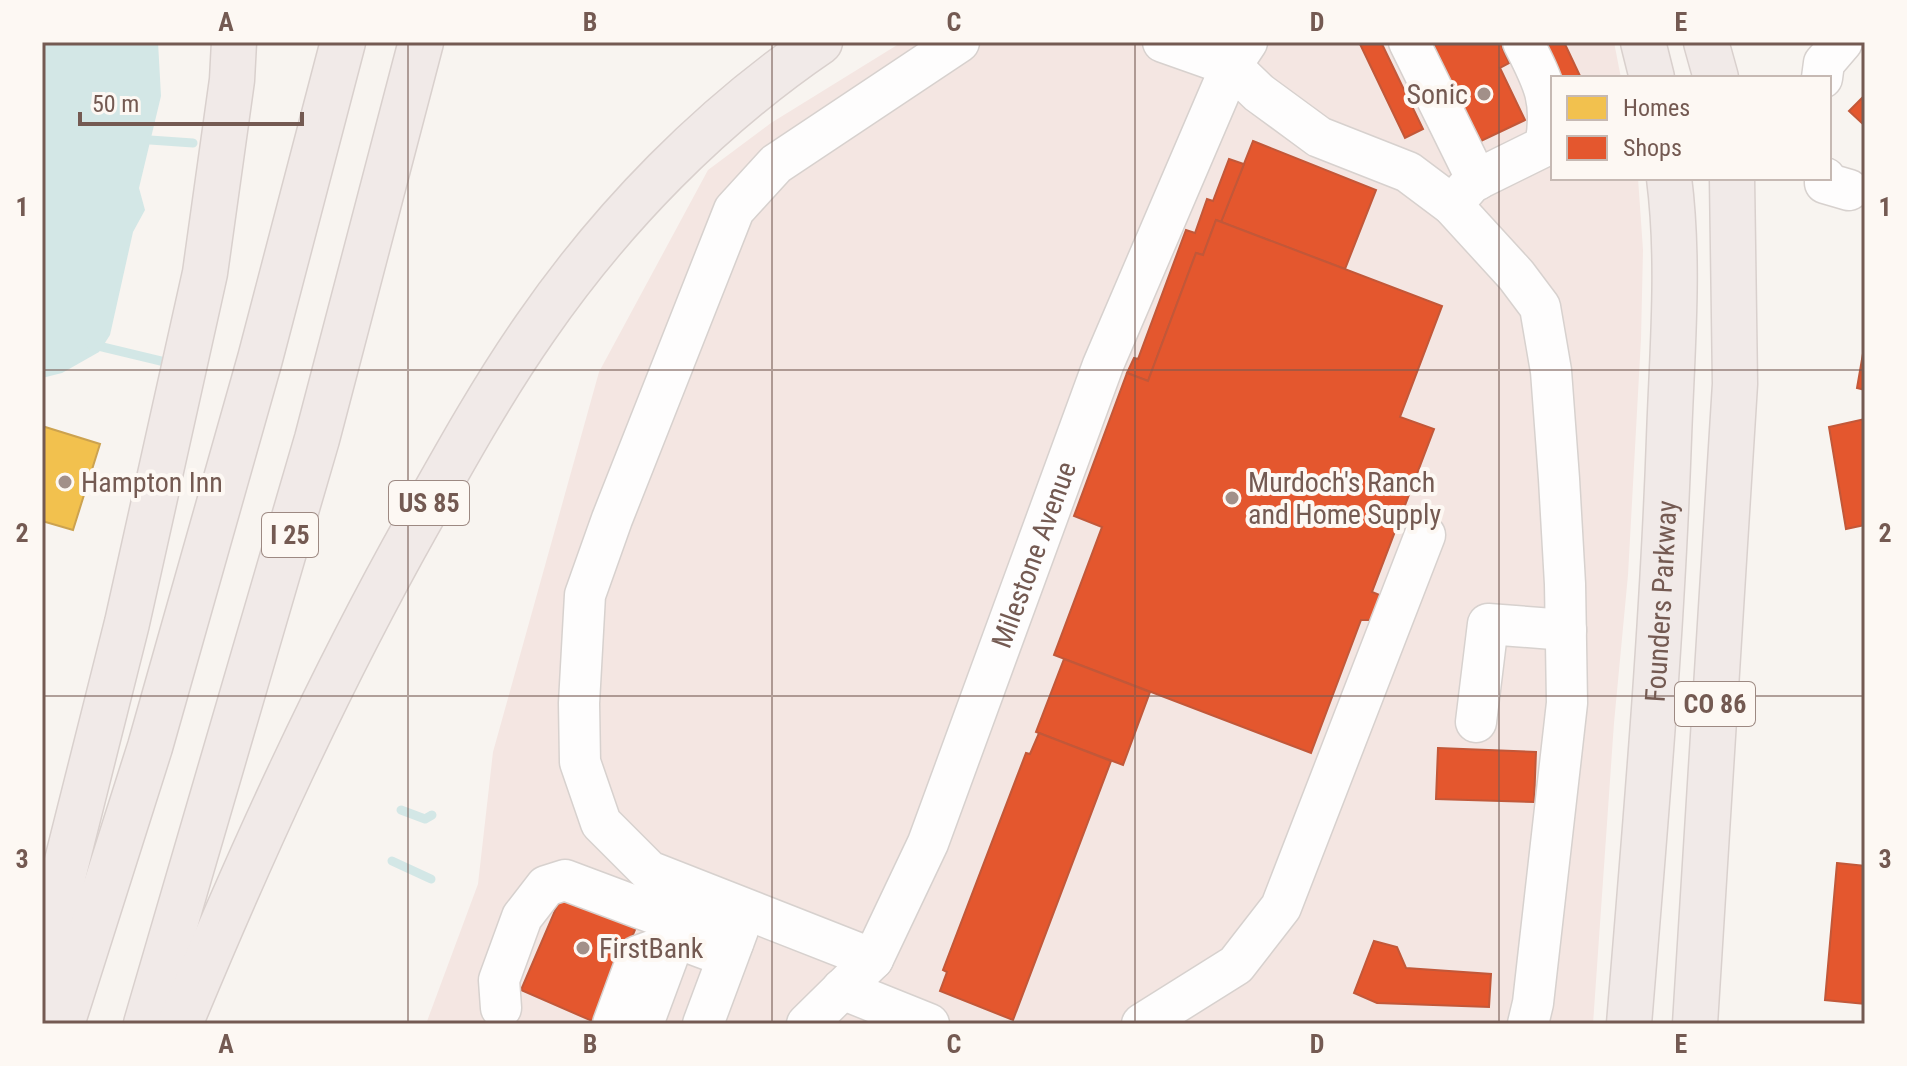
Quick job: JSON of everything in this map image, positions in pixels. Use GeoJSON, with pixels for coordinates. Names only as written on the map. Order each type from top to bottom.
{"type":"FeatureCollection","features":[{"type":"Feature","properties":{"kind":"highway"},"geometry":{"type":"LineString","coordinates":[[42,987],[64,873],[127,623],[205,273],[232,80],[234,42]]}},
{"type":"Feature","properties":{"kind":"highway"},"geometry":{"type":"LineString","coordinates":[[62,1024],[155,732],[256,375],[343,42]]}},
{"type":"Feature","properties":{"kind":"highway","name":"I 25"},"geometry":{"type":"LineString","coordinates":[[146,1024],[227,756],[317,439],[421,42]]}},
{"type":"Feature","properties":{"kind":"highway","name":"US 85"},"geometry":{"type":"LineString","coordinates":[[180,1024],[237,886],[376,596],[473,426],[536,326],[593,251],[661,177],[723,118],[820,42]]}},
{"type":"Feature","properties":{"kind":"highway"},"geometry":{"type":"LineString","coordinates":[[1643,42],[1652,76]]}},
{"type":"Feature","properties":{"kind":"highway"},"geometry":{"type":"LineString","coordinates":[[1706,42],[1715,76]]}},
{"type":"Feature","properties":{"kind":"highway","name":"Founders Parkway"},"geometry":{"type":"LineString","coordinates":[[1629,1024],[1664,592],[1674,287],[1669,180]]}},
{"type":"Feature","properties":{"kind":"highway","name":"CO 86"},"geometry":{"type":"LineString","coordinates":[[1695,1024],[1735,384],[1732,180]]}},
{"type":"Feature","properties":{"kind":"street"},"geometry":{"type":"LineString","coordinates":[[736,937],[649,871],[601,823],[580,762],[579,703],[585,595],[734,210],[776,164],[959,42]]}},
{"type":"Feature","properties":{"kind":"street"},"geometry":{"type":"LineString","coordinates":[[1163,42],[1239,54],[1259,93],[1319,137],[1465,192]]}},
{"type":"Feature","properties":{"kind":"street"},"geometry":{"type":"LineString","coordinates":[[1409,42],[1465,192],[1516,275],[1540,307],[1551,371],[1564,569],[1567,703],[1533,1003],[1528,1024]]}},
{"type":"Feature","properties":{"kind":"street"},"geometry":{"type":"LineString","coordinates":[[1504,42],[1536,115],[1528,151],[1517,160]]}},
{"type":"Feature","properties":{"kind":"street"},"geometry":{"type":"LineString","coordinates":[[1465,192],[1545,146],[1550,118],[1543,81],[1523,42]]}},
{"type":"Feature","properties":{"kind":"street"},"geometry":{"type":"LineString","coordinates":[[1822,76],[1824,63],[1842,42]]}},
{"type":"Feature","properties":{"kind":"street","name":"Milestone Avenue"},"geometry":{"type":"LineString","coordinates":[[807,1024],[873,959],[928,843],[1103,365],[1239,54]]}},
{"type":"Feature","properties":{"kind":"street"},"geometry":{"type":"LineString","coordinates":[[1142,1024],[1236,965],[1281,907],[1425,535]]}},
{"type":"Feature","properties":{"kind":"street"},"geometry":{"type":"LineString","coordinates":[[1476,722],[1488,624],[1566,630]]}},
{"type":"Feature","properties":{"kind":"street"},"geometry":{"type":"LineString","coordinates":[[498,1016],[499,980],[522,917],[546,886],[565,880],[663,936],[736,937],[873,959]]}},
{"type":"Feature","properties":{"kind":"street"},"geometry":{"type":"LineString","coordinates":[[613,1024],[638,956],[663,936]]}},
{"type":"Feature","properties":{"kind":"street"},"geometry":{"type":"LineString","coordinates":[[628,1024],[663,936]]}},
{"type":"Feature","properties":{"kind":"street"},"geometry":{"type":"LineString","coordinates":[[643,1024],[663,936]]}},
{"type":"Feature","properties":{"kind":"street"},"geometry":{"type":"LineString","coordinates":[[703,1024],[736,937]]}},
{"type":"Feature","properties":{"kind":"street"},"geometry":{"type":"LineString","coordinates":[[842,989],[929,1024]]}},
{"type":"Feature","properties":{"kind":"shaded area"},"geometry":{"type":"Polygon","coordinates":[[[42,42],[158,42],[161,96],[139,188],[145,210],[133,232],[110,335],[99,352],[62,373],[42,378],[42,42]]]}},
{"type":"Feature","properties":{"kind":"shaded area"},"geometry":{"type":"Polygon","coordinates":[[[902,42],[1614,42],[1621,76],[1551,76],[1551,180],[1638,180],[1643,250],[1628,575],[1614,723],[1593,1024],[426,1024],[478,884],[493,752],[599,372],[708,170],[771,123],[902,42]]]}},
{"type":"Feature","properties":{"kind":"building: Homes","name":"Hampton Inn"},"geometry":{"type":"Polygon","coordinates":[[[42,426],[100,444],[73,530],[42,521],[42,426]]]}},
{"type":"Feature","properties":{"kind":"building: Shops"},"geometry":{"type":"Polygon","coordinates":[[[1359,42],[1381,42],[1423,129],[1405,138],[1359,42]]]}},
{"type":"Feature","properties":{"kind":"building: Shops","name":"Sonic"},"geometry":{"type":"Polygon","coordinates":[[[1432,42],[1500,42],[1509,63],[1500,68],[1525,120],[1479,142],[1432,42]]]}},
{"type":"Feature","properties":{"kind":"building: Shops"},"geometry":{"type":"Polygon","coordinates":[[[1542,42],[1564,42],[1580,76],[1558,76],[1542,42]]]}},
{"type":"Feature","properties":{"kind":"building: Shops"},"geometry":{"type":"Polygon","coordinates":[[[1865,95],[1865,126],[1849,111],[1865,95]]]}},
{"type":"Feature","properties":{"kind":"building: Shops"},"geometry":{"type":"Polygon","coordinates":[[[1253,141],[1376,190],[1345,269],[1221,222],[1253,141]]]}},
{"type":"Feature","properties":{"kind":"building: Shops"},"geometry":{"type":"Polygon","coordinates":[[[1229,159],[1244,164],[1221,222],[1216,220],[1203,255],[1196,253],[1148,381],[1127,373],[1134,358],[1138,359],[1186,230],[1195,233],[1207,199],[1213,201],[1229,159]]]}},
{"type":"Feature","properties":{"kind":"building: Shops"},"geometry":{"type":"Polygon","coordinates":[[[1216,220],[1442,306],[1400,417],[1434,429],[1372,592],[1387,598],[1379,620],[1361,620],[1311,753],[1054,655],[1102,527],[1074,516],[1127,373],[1148,381],[1196,253],[1203,255],[1216,220]]]}},
{"type":"Feature","properties":{"kind":"building: Shops"},"geometry":{"type":"Polygon","coordinates":[[[1865,342],[1865,390],[1857,388],[1865,342]]]}},
{"type":"Feature","properties":{"kind":"building: Shops"},"geometry":{"type":"Polygon","coordinates":[[[1865,419],[1865,525],[1846,529],[1829,427],[1865,419]]]}},
{"type":"Feature","properties":{"kind":"building: Shops"},"geometry":{"type":"Polygon","coordinates":[[[1064,659],[1150,692],[1123,765],[1036,732],[1064,659]]]}},
{"type":"Feature","properties":{"kind":"building: Shops"},"geometry":{"type":"Polygon","coordinates":[[[1039,733],[1111,761],[1013,1020],[940,991],[947,972],[943,970],[1026,753],[1030,754],[1039,733]]]}},
{"type":"Feature","properties":{"kind":"building: Shops"},"geometry":{"type":"Polygon","coordinates":[[[1438,748],[1536,752],[1534,802],[1436,799],[1438,748]]]}},
{"type":"Feature","properties":{"kind":"building: Shops"},"geometry":{"type":"Polygon","coordinates":[[[1837,863],[1865,866],[1865,1004],[1825,1000],[1837,863]]]}},
{"type":"Feature","properties":{"kind":"building: Shops","name":"FirstBank"},"geometry":{"type":"Polygon","coordinates":[[[563,892],[637,925],[599,1024],[521,990],[563,892]]]}},
{"type":"Feature","properties":{"kind":"building: Shops"},"geometry":{"type":"Polygon","coordinates":[[[1374,941],[1397,947],[1406,968],[1491,974],[1489,1007],[1377,1003],[1354,993],[1374,941]]]}},
{"type":"Feature","properties":{"kind":"waterway"},"geometry":{"type":"LineString","coordinates":[[150,140],[193,143]]}},
{"type":"Feature","properties":{"kind":"waterway"},"geometry":{"type":"LineString","coordinates":[[90,344],[165,362]]}},
{"type":"Feature","properties":{"kind":"waterway"},"geometry":{"type":"LineString","coordinates":[[401,810],[425,819],[432,815]]}},
{"type":"Feature","properties":{"kind":"waterway"},"geometry":{"type":"LineString","coordinates":[[392,861],[431,879]]}},
{"type":"Feature","properties":{"kind":"place","name":"Sonic"},"geometry":{"type":"Point","coordinates":[1484,94]}},
{"type":"Feature","properties":{"kind":"place","name":"Hampton Inn"},"geometry":{"type":"Point","coordinates":[65,482]}},
{"type":"Feature","properties":{"kind":"place","name":"Murdoch's Ranch and Home Supply"},"geometry":{"type":"Point","coordinates":[1232,498]}},
{"type":"Feature","properties":{"kind":"place","name":"FirstBank"},"geometry":{"type":"Point","coordinates":[583,948]}}]}
